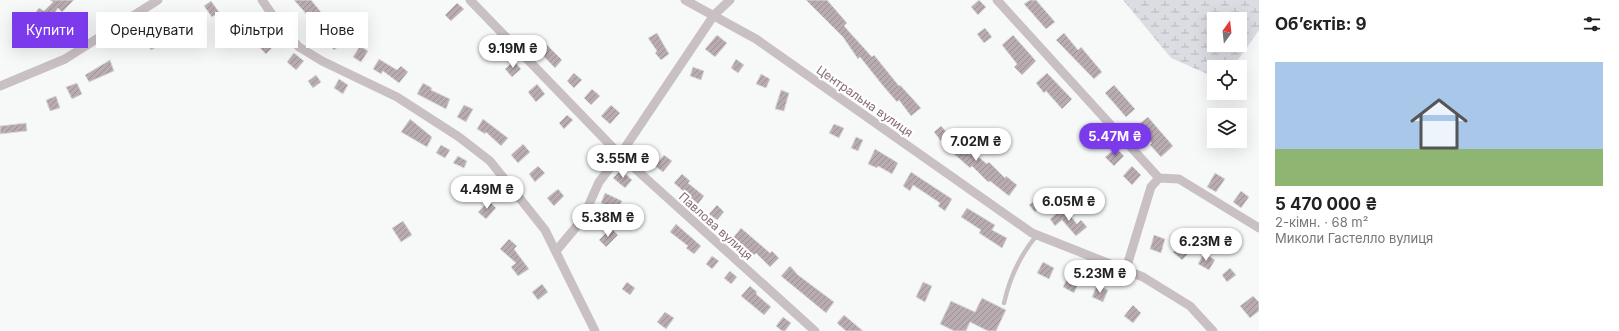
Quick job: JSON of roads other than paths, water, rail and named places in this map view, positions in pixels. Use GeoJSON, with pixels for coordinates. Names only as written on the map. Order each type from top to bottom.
{"type":"FeatureCollection","features":[{"type":"Feature","properties":{"kind":"street"},"geometry":{"type":"LineString","coordinates":[[0,86],[65,59],[158,0]]}},
{"type":"Feature","properties":{"kind":"street"},"geometry":{"type":"LineString","coordinates":[[262,0],[282,29],[299,47],[322,61],[397,97],[459,137],[490,161],[545,230],[595,331]]}},
{"type":"Feature","properties":{"kind":"street","name":"Павлова вулиця"},"geometry":{"type":"LineString","coordinates":[[470,0],[620,155],[815,331]]}},
{"type":"Feature","properties":{"kind":"street","name":"Центральна вулиця"},"geometry":{"type":"LineString","coordinates":[[685,0],[756,40],[1037,235],[1143,277],[1190,306],[1213,331]]}},
{"type":"Feature","properties":{"kind":"street"},"geometry":{"type":"LineString","coordinates":[[556,251],[582,220],[599,182],[620,155],[714,15],[730,0]]}},
{"type":"Feature","properties":{"kind":"street"},"geometry":{"type":"LineString","coordinates":[[997,0],[1159,178],[1179,179],[1259,228]]}},
{"type":"Feature","properties":{"kind":"street"},"geometry":{"type":"LineString","coordinates":[[1126,269],[1151,187],[1159,178]]}},
{"type":"Feature","properties":{"kind":"lane"},"geometry":{"type":"LineString","coordinates":[[1004,303],[1008,286],[1023,251],[1037,235]]}}]}
